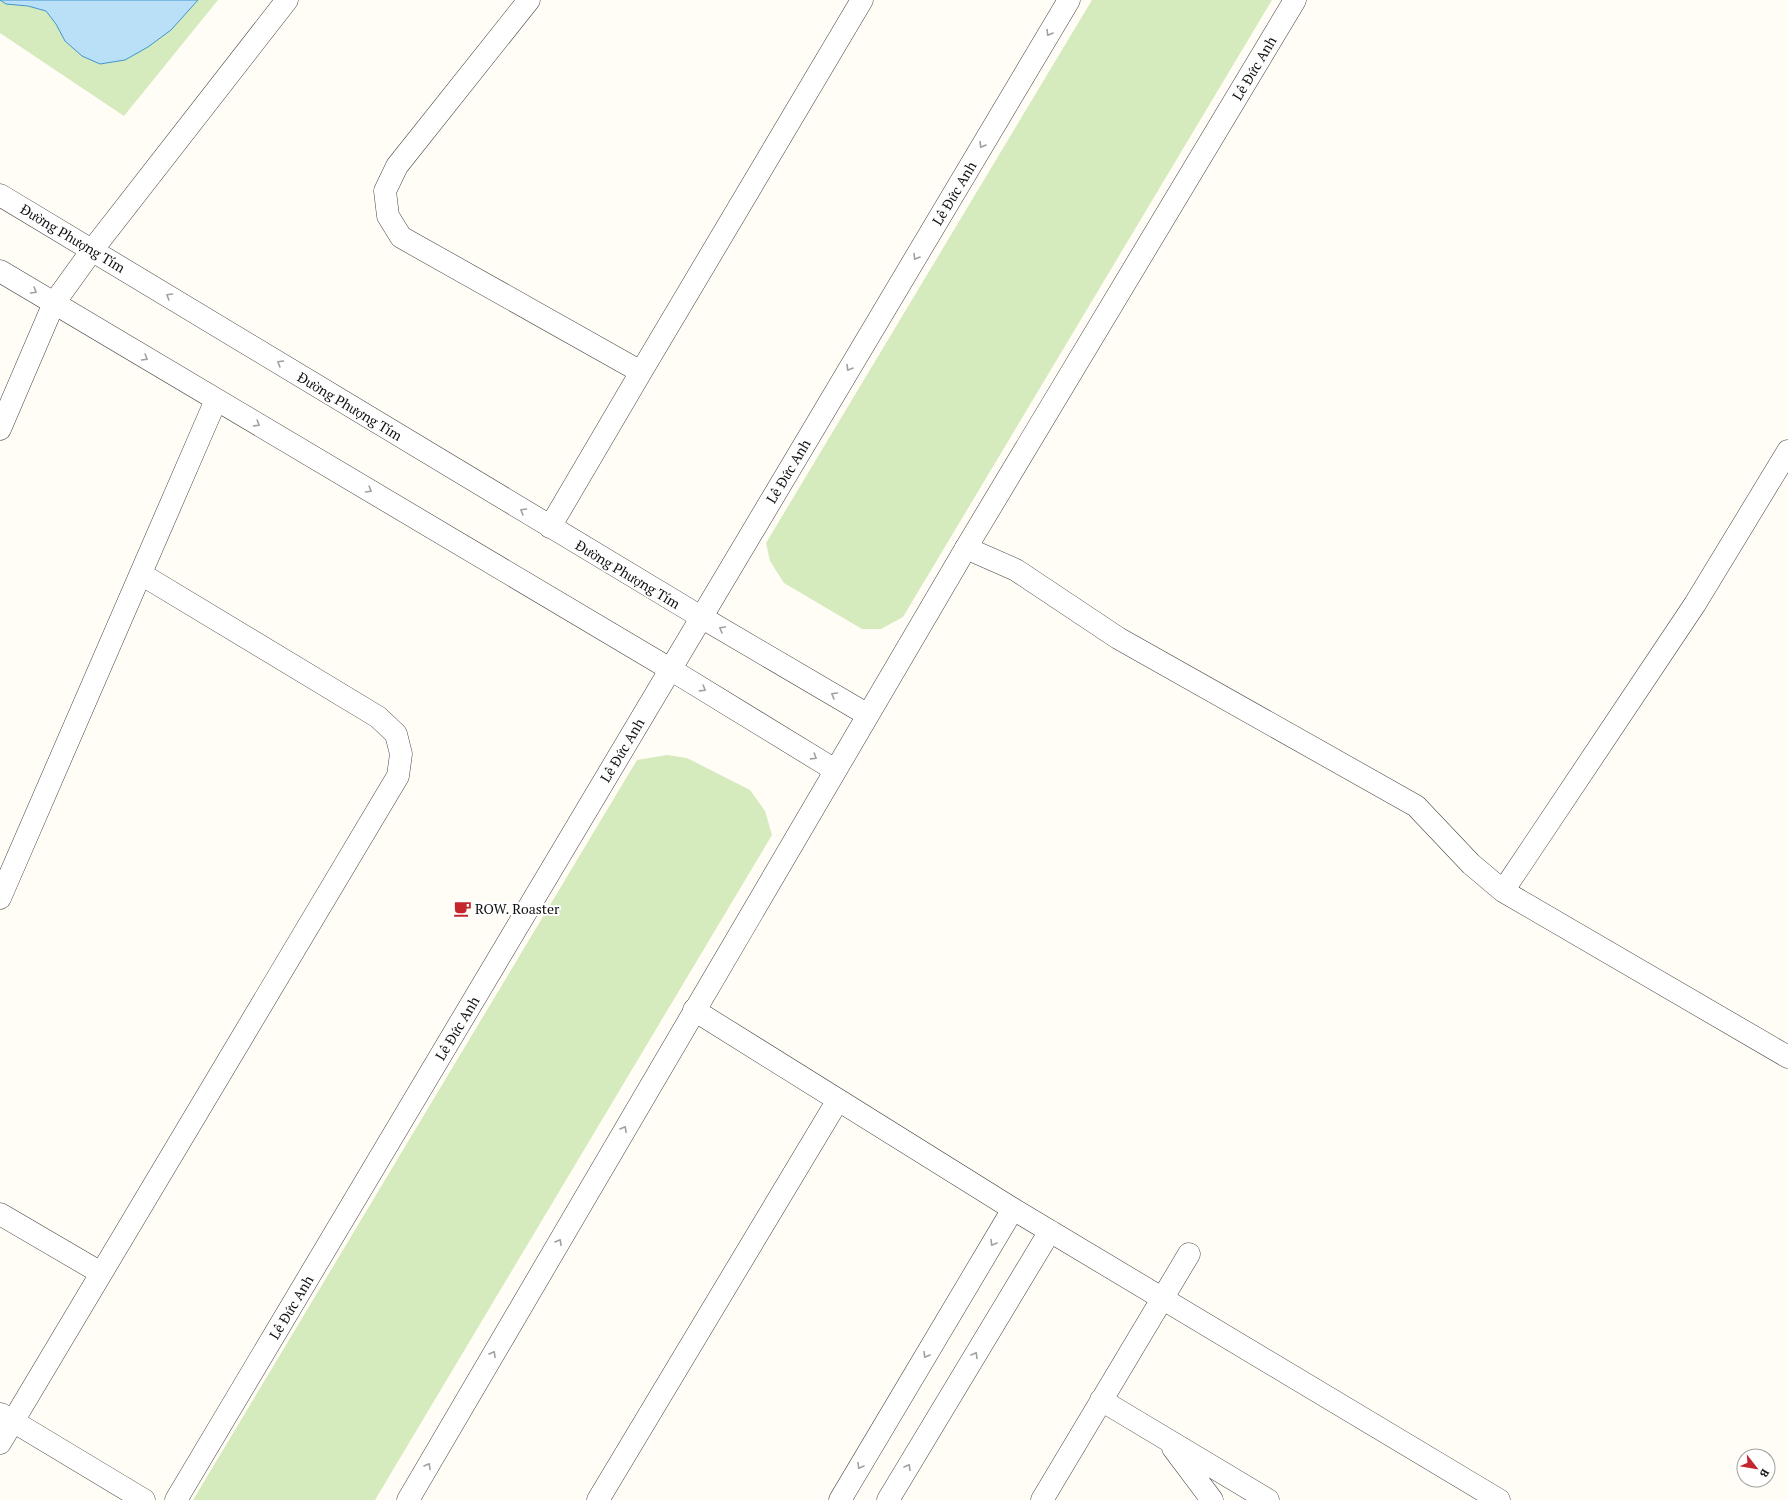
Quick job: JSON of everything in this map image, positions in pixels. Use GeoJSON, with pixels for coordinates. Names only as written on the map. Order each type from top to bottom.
{"type":"FeatureCollection","features":[{"type":"Feature","properties":{"kind":"street"},"geometry":{"type":"LineString","coordinates":[[0,429],[54,303],[93,249],[287,0]]}},
{"type":"Feature","properties":{"kind":"street"},"geometry":{"type":"LineString","coordinates":[[529,0],[397,166],[385,191],[388,216],[401,237],[641,372]]}},
{"type":"Feature","properties":{"kind":"street"},"geometry":{"type":"LineString","coordinates":[[550,527],[862,0]]}},
{"type":"Feature","properties":{"kind":"street","name":"Lê Đức Anh"},"geometry":{"type":"LineString","coordinates":[[176,1500],[1069,0]]}},
{"type":"Feature","properties":{"kind":"street","name":"Lê Đức Anh"},"geometry":{"type":"LineString","coordinates":[[408,1500],[966,548],[1295,0]]}},
{"type":"Feature","properties":{"kind":"street","name":"Đường Phượng Tím"},"geometry":{"type":"LineString","coordinates":[[0,195],[93,249],[550,527],[868,715]]}},
{"type":"Feature","properties":{"kind":"street"},"geometry":{"type":"LineString","coordinates":[[0,272],[670,669],[835,770]]}},
{"type":"Feature","properties":{"kind":"street"},"geometry":{"type":"LineString","coordinates":[[0,898],[216,400]]}},
{"type":"Feature","properties":{"kind":"street"},"geometry":{"type":"LineString","coordinates":[[1503,891],[1695,604],[1788,451]]}},
{"type":"Feature","properties":{"kind":"street"},"geometry":{"type":"LineString","coordinates":[[966,548],[1016,570],[1118,638],[1416,806],[1471,864],[1503,891],[1788,1057]]}},
{"type":"Feature","properties":{"kind":"street"},"geometry":{"type":"LineString","coordinates":[[0,1443],[6,1417],[101,1273],[398,776],[401,754],[396,734],[378,716],[141,574]]}},
{"type":"Feature","properties":{"kind":"street"},"geometry":{"type":"LineString","coordinates":[[694,1010],[1013,1210],[1499,1500]]}},
{"type":"Feature","properties":{"kind":"street"},"geometry":{"type":"LineString","coordinates":[[598,1500],[838,1100]]}},
{"type":"Feature","properties":{"kind":"street"},"geometry":{"type":"LineString","coordinates":[[840,1500],[1013,1210]]}},
{"type":"Feature","properties":{"kind":"street"},"geometry":{"type":"LineString","coordinates":[[0,1214],[101,1273]]}},
{"type":"Feature","properties":{"kind":"street"},"geometry":{"type":"LineString","coordinates":[[888,1500],[1050,1232]]}},
{"type":"Feature","properties":{"kind":"street"},"geometry":{"type":"LineString","coordinates":[[1042,1500],[1189,1254]]}},
{"type":"Feature","properties":{"kind":"street"},"geometry":{"type":"LineString","coordinates":[[1102,1400],[1268,1500]]}},
{"type":"Feature","properties":{"kind":"street"},"geometry":{"type":"LineString","coordinates":[[6,1417],[144,1500]]}},
{"type":"Feature","properties":{"kind":"street"},"geometry":{"type":"LineString","coordinates":[[1165,1438],[1212,1500]]}},
{"type":"Feature","properties":{"kind":"green space"},"geometry":{"type":"Polygon","coordinates":[[[198,0],[218,0],[124,116],[0,33],[0,1],[34,7],[45,11],[52,17],[66,41],[82,56],[194,5],[198,0]]]}},
{"type":"Feature","properties":{"kind":"green space"},"geometry":{"type":"Polygon","coordinates":[[[1092,0],[1272,0],[903,617],[881,629],[862,629],[784,583],[770,561],[766,543],[1092,0]]]}},
{"type":"Feature","properties":{"kind":"green space"},"geometry":{"type":"Polygon","coordinates":[[[667,755],[687,758],[750,790],[765,811],[772,835],[375,1500],[193,1500],[637,760],[667,755]]]}},
{"type":"Feature","properties":{"kind":"water"},"geometry":{"type":"Polygon","coordinates":[[[0,0],[198,0],[171,30],[148,47],[125,60],[100,64],[82,56],[65,41],[56,24],[46,11],[28,6],[6,4],[0,0]]]}},
{"type":"Feature","properties":{"kind":"place","name":"ROW. Roaster"},"geometry":{"type":"Point","coordinates":[462,908]}}]}
